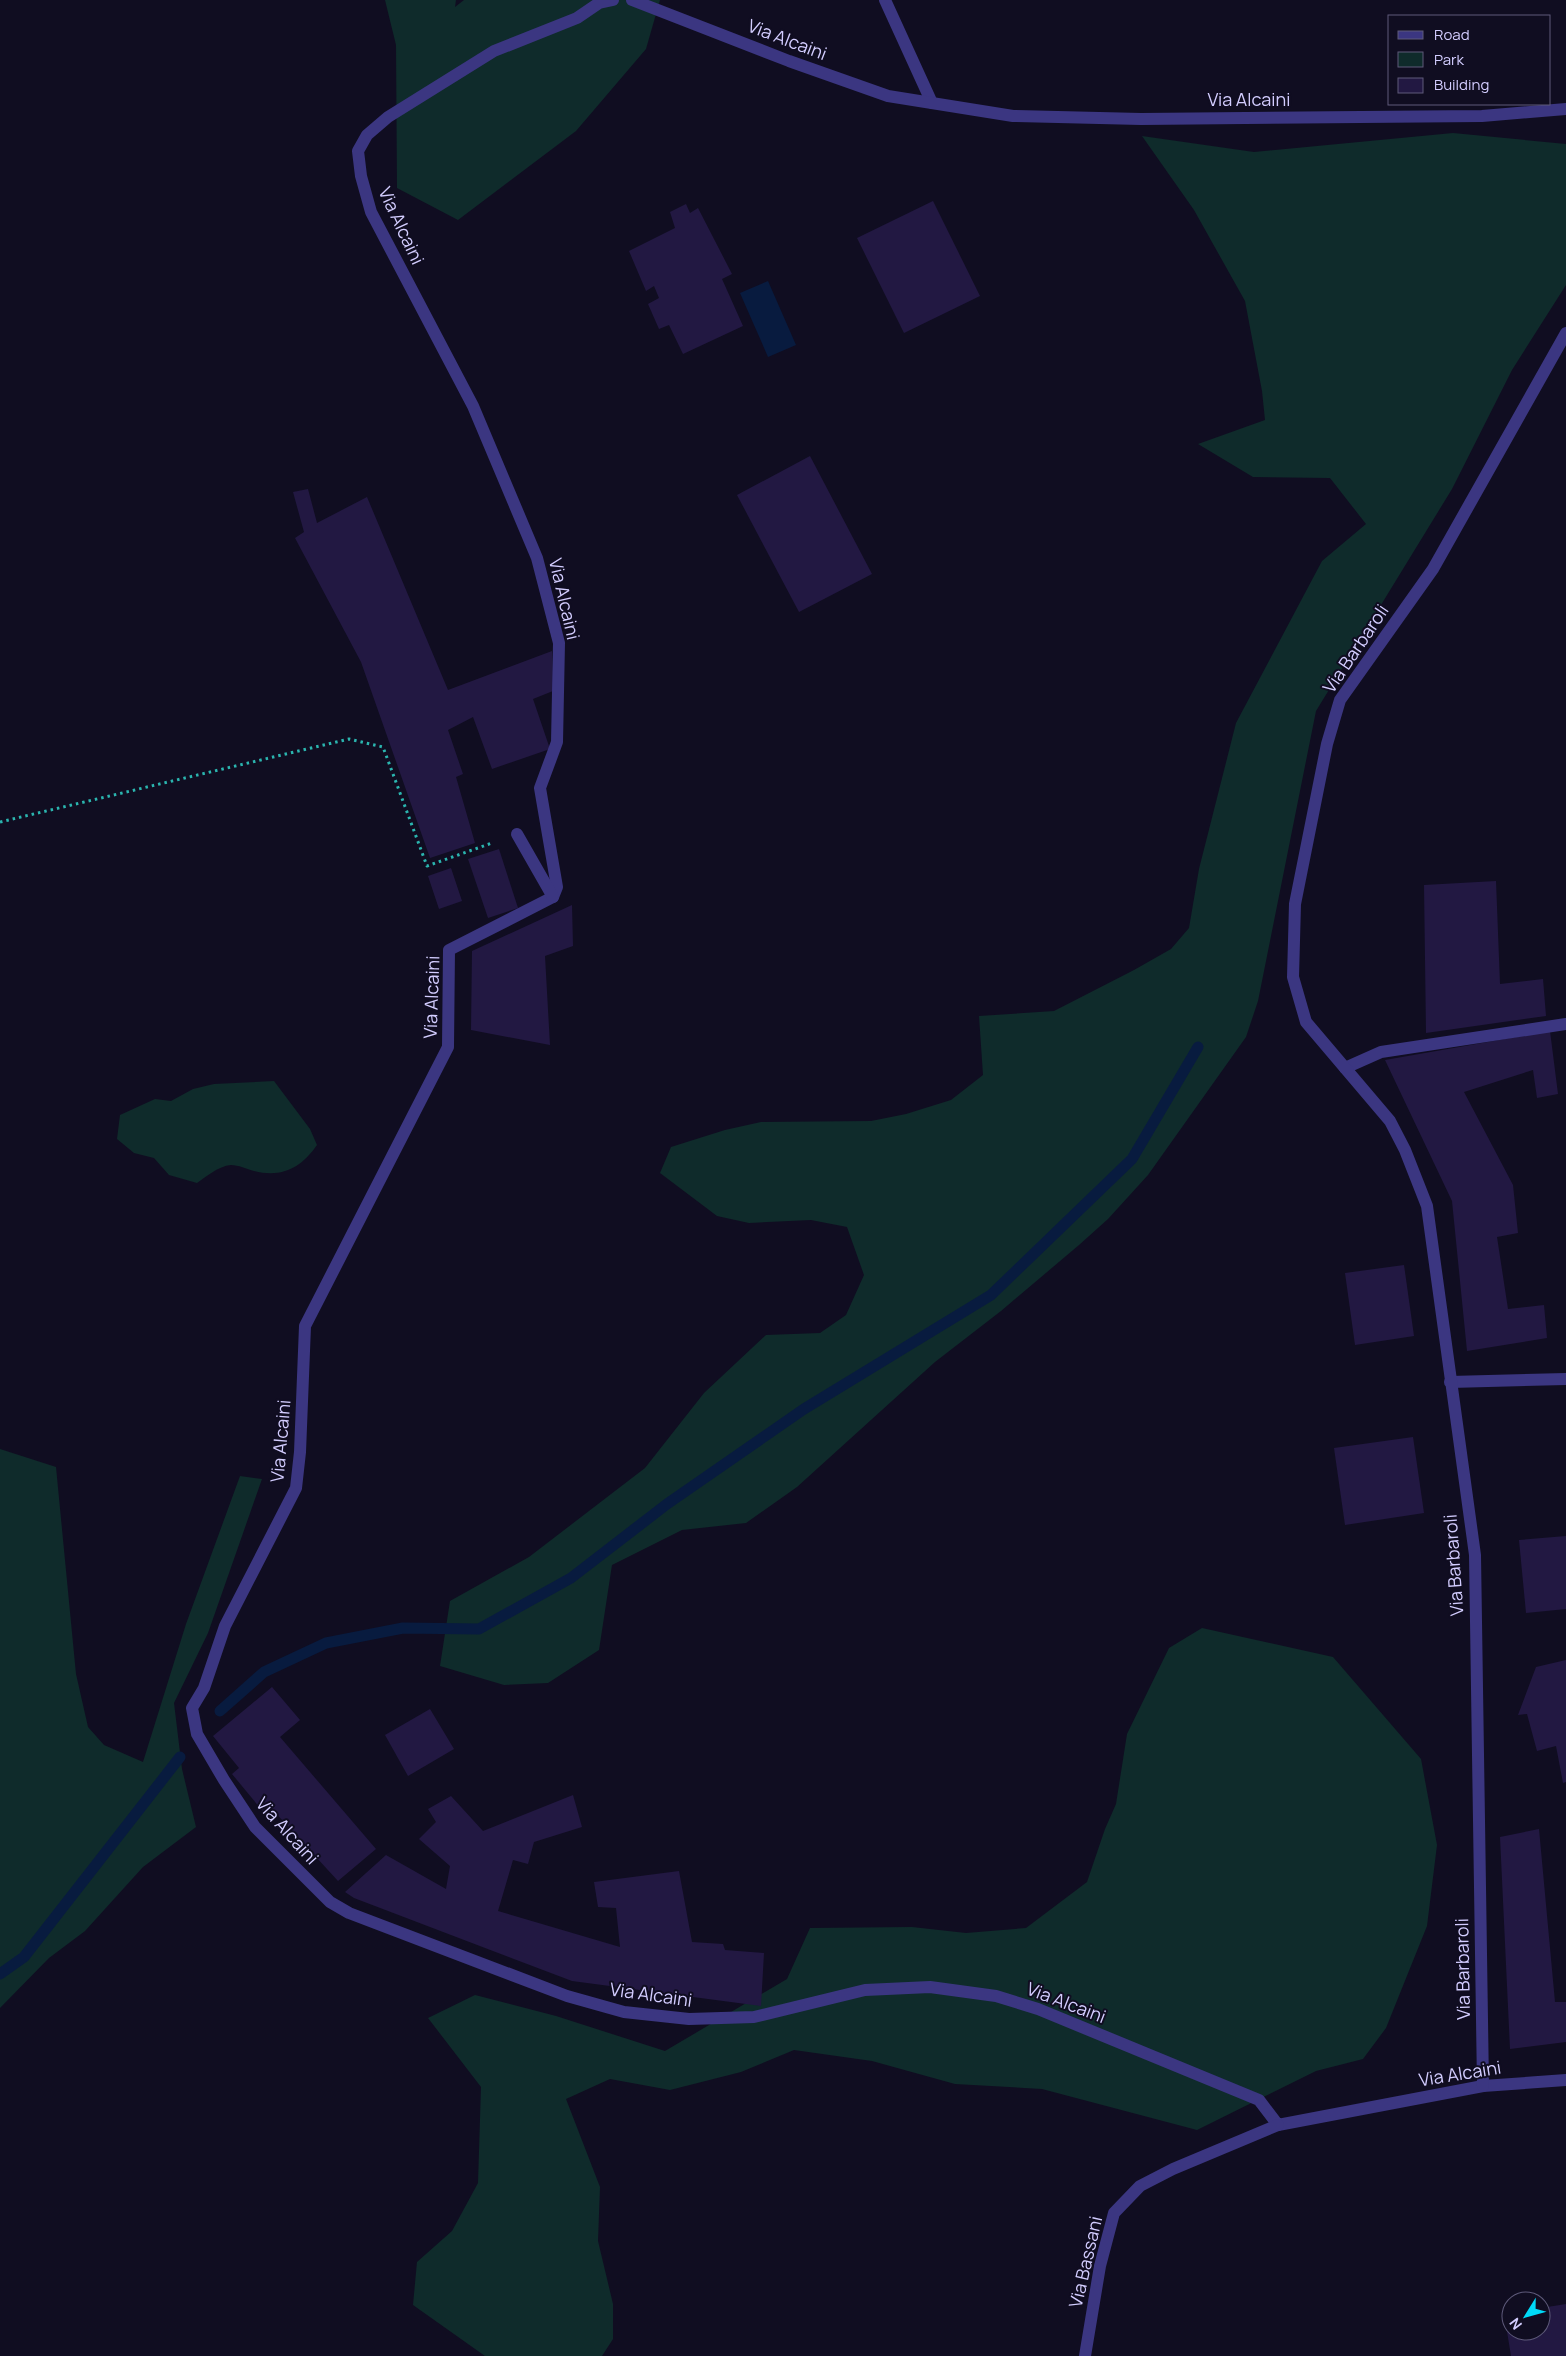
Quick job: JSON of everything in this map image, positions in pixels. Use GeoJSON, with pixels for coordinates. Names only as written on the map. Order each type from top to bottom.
{"type":"FeatureCollection","features":[{"type":"Feature","properties":{"kind":"street","name":"Via Alcaini"},"geometry":{"type":"LineString","coordinates":[[613,0],[599,4],[577,18],[494,51],[388,116],[367,135],[358,151],[361,176],[371,212],[474,406],[537,558],[559,642],[557,742],[540,788],[557,887],[553,897],[449,950],[448,1047],[305,1326],[300,1452],[296,1488],[225,1626],[204,1688],[192,1708],[197,1734],[216,1768],[255,1827],[330,1902],[349,1913],[567,1996],[624,2012],[689,2019],[754,2017],[865,1990],[930,1987],[996,1996],[1038,2010],[1259,2100],[1278,2125],[1483,2086],[1566,2080]]}},
{"type":"Feature","properties":{"kind":"street","name":"Via Alcaini"},"geometry":{"type":"LineString","coordinates":[[632,0],[789,61],[888,96],[1013,116],[1141,119],[1482,116],[1566,108]]}},
{"type":"Feature","properties":{"kind":"street"},"geometry":{"type":"LineString","coordinates":[[885,0],[932,103]]}},
{"type":"Feature","properties":{"kind":"street","name":"Via Barbaroli"},"geometry":{"type":"LineString","coordinates":[[1483,2086],[1475,1555],[1427,1206],[1405,1150],[1390,1121],[1306,1022],[1293,977],[1295,904],[1327,744],[1340,700],[1433,569],[1566,333]]}},
{"type":"Feature","properties":{"kind":"street"},"geometry":{"type":"LineString","coordinates":[[517,834],[553,897]]}},
{"type":"Feature","properties":{"kind":"street"},"geometry":{"type":"LineString","coordinates":[[1345,1068],[1381,1052],[1566,1024]]}},
{"type":"Feature","properties":{"kind":"street"},"geometry":{"type":"LineString","coordinates":[[1450,1382],[1566,1379]]}},
{"type":"Feature","properties":{"kind":"street","name":"Via Bassani"},"geometry":{"type":"LineString","coordinates":[[1085,2356],[1100,2266],[1114,2213],[1140,2186],[1173,2169],[1278,2125]]}},
{"type":"Feature","properties":{"kind":"path"},"geometry":{"type":"LineString","coordinates":[[0,822],[349,739],[383,747],[427,866],[517,834]]}},
{"type":"Feature","properties":{"kind":"green space"},"geometry":{"type":"Polygon","coordinates":[[[385,0],[456,0],[455,7],[464,0],[660,0],[646,49],[576,131],[458,220],[397,188],[396,45],[385,0]]]}},
{"type":"Feature","properties":{"kind":"green space"},"geometry":{"type":"Polygon","coordinates":[[[1453,133],[1566,144],[1566,285],[1512,370],[1452,489],[1316,711],[1258,1001],[1246,1037],[1148,1175],[1108,1219],[1001,1311],[935,1362],[797,1487],[746,1523],[682,1530],[612,1565],[599,1650],[548,1683],[504,1685],[440,1666],[450,1601],[529,1557],[645,1468],[704,1393],[766,1335],[820,1333],[846,1315],[864,1275],[847,1227],[811,1220],[749,1223],[717,1216],[660,1173],[671,1147],[725,1130],[761,1122],[871,1121],[906,1114],[951,1100],[983,1075],[979,1016],[1054,1011],[1171,949],[1189,928],[1199,869],[1236,723],[1322,561],[1366,524],[1330,478],[1253,477],[1198,444],[1265,420],[1262,391],[1245,301],[1194,210],[1142,136],[1254,152],[1453,133]]]}},
{"type":"Feature","properties":{"kind":"green space"},"geometry":{"type":"Polygon","coordinates":[[[274,1081],[310,1129],[317,1145],[304,1160],[282,1172],[264,1173],[231,1165],[217,1170],[197,1183],[169,1175],[154,1158],[134,1153],[117,1139],[120,1115],[155,1099],[171,1101],[193,1089],[214,1084],[274,1081]]]}},
{"type":"Feature","properties":{"kind":"green space"},"geometry":{"type":"Polygon","coordinates":[[[0,1449],[56,1467],[76,1674],[88,1727],[104,1745],[143,1762],[186,1624],[240,1476],[262,1479],[208,1633],[174,1703],[182,1769],[196,1827],[143,1867],[85,1931],[49,1958],[0,2008],[0,1449]]]}},
{"type":"Feature","properties":{"kind":"green space"},"geometry":{"type":"Polygon","coordinates":[[[1202,1628],[1333,1657],[1421,1759],[1437,1845],[1427,1926],[1386,2028],[1363,2059],[1316,2071],[1197,2130],[1042,2089],[955,2084],[872,2061],[794,2050],[741,2072],[670,2090],[610,2079],[566,2099],[600,2187],[598,2241],[613,2304],[613,2339],[602,2356],[485,2356],[413,2305],[417,2262],[452,2231],[478,2183],[481,2087],[428,2018],[475,1995],[556,2016],[665,2051],[787,1979],[810,1928],[912,1927],[966,1933],[1026,1928],[1087,1882],[1105,1829],[1116,1804],[1127,1734],[1169,1648],[1202,1628]]]}},
{"type":"Feature","properties":{"kind":"water"},"geometry":{"type":"Polygon","coordinates":[[[768,281],[796,345],[768,357],[740,293],[768,281]]]}},
{"type":"Feature","properties":{"kind":"building"},"geometry":{"type":"Polygon","coordinates":[[[933,201],[980,296],[904,333],[857,238],[933,201]]]}},
{"type":"Feature","properties":{"kind":"building"},"geometry":{"type":"Polygon","coordinates":[[[686,204],[690,213],[698,208],[732,274],[722,279],[743,326],[683,354],[669,325],[659,329],[648,304],[659,298],[654,286],[646,291],[629,251],[675,228],[670,212],[686,204]]]}},
{"type":"Feature","properties":{"kind":"building"},"geometry":{"type":"Polygon","coordinates":[[[810,456],[872,574],[799,612],[737,495],[810,456]]]}},
{"type":"Feature","properties":{"kind":"building"},"geometry":{"type":"Polygon","coordinates":[[[308,489],[317,523],[367,497],[448,690],[552,651],[553,691],[533,699],[550,749],[492,769],[473,717],[448,730],[463,774],[456,777],[475,843],[430,858],[361,662],[295,538],[304,532],[293,492],[308,489]]]}},
{"type":"Feature","properties":{"kind":"building"},"geometry":{"type":"Polygon","coordinates":[[[499,849],[518,908],[488,918],[468,859],[499,849]]]}},
{"type":"Feature","properties":{"kind":"building"},"geometry":{"type":"Polygon","coordinates":[[[451,868],[462,901],[439,909],[428,876],[451,868]]]}},
{"type":"Feature","properties":{"kind":"building"},"geometry":{"type":"Polygon","coordinates":[[[1496,881],[1500,984],[1543,979],[1546,1016],[1426,1033],[1424,885],[1496,881]]]}},
{"type":"Feature","properties":{"kind":"building"},"geometry":{"type":"Polygon","coordinates":[[[572,905],[573,946],[545,956],[550,1045],[471,1030],[472,951],[572,905]]]}},
{"type":"Feature","properties":{"kind":"building"},"geometry":{"type":"Polygon","coordinates":[[[1550,1031],[1558,1094],[1537,1098],[1533,1070],[1464,1092],[1513,1185],[1518,1233],[1497,1237],[1508,1309],[1544,1305],[1547,1338],[1467,1351],[1452,1201],[1385,1060],[1550,1031]]]}},
{"type":"Feature","properties":{"kind":"building"},"geometry":{"type":"Polygon","coordinates":[[[1404,1265],[1414,1336],[1355,1345],[1345,1273],[1404,1265]]]}},
{"type":"Feature","properties":{"kind":"building"},"geometry":{"type":"Polygon","coordinates":[[[1413,1437],[1424,1513],[1345,1525],[1334,1448],[1413,1437]]]}},
{"type":"Feature","properties":{"kind":"building"},"geometry":{"type":"Polygon","coordinates":[[[1566,1536],[1566,1609],[1526,1613],[1519,1540],[1566,1536]]]}},
{"type":"Feature","properties":{"kind":"building"},"geometry":{"type":"Polygon","coordinates":[[[1566,1660],[1566,1782],[1563,1783],[1556,1746],[1537,1751],[1527,1714],[1518,1715],[1536,1667],[1566,1660]]]}},
{"type":"Feature","properties":{"kind":"building"},"geometry":{"type":"Polygon","coordinates":[[[272,1687],[300,1720],[280,1737],[376,1849],[338,1881],[272,1809],[265,1814],[232,1774],[239,1768],[213,1736],[272,1687]]]}},
{"type":"Feature","properties":{"kind":"building"},"geometry":{"type":"Polygon","coordinates":[[[430,1709],[454,1749],[408,1776],[385,1735],[430,1709]]]}},
{"type":"Feature","properties":{"kind":"building"},"geometry":{"type":"Polygon","coordinates":[[[573,1795],[582,1827],[534,1842],[528,1864],[513,1860],[498,1911],[620,1947],[616,1908],[598,1907],[594,1882],[679,1871],[692,1942],[723,1944],[725,1950],[764,1953],[761,2006],[572,1981],[354,1898],[345,1892],[386,1855],[446,1889],[450,1866],[419,1839],[436,1822],[428,1809],[451,1796],[483,1831],[573,1795]]]}},
{"type":"Feature","properties":{"kind":"building"},"geometry":{"type":"Polygon","coordinates":[[[1539,1829],[1555,2002],[1566,2002],[1566,2042],[1510,2049],[1500,1837],[1539,1829]]]}},
{"type":"Feature","properties":{"kind":"building"},"geometry":{"type":"Polygon","coordinates":[[[1566,2304],[1566,2356],[1511,2356],[1509,2341],[1551,2341],[1551,2306],[1566,2304]]]}},
{"type":"Feature","properties":{"kind":"waterway"},"geometry":{"type":"LineString","coordinates":[[220,1711],[264,1672],[326,1643],[403,1628],[479,1629],[571,1578],[667,1504],[804,1409],[991,1295],[1132,1159],[1198,1047]]}},
{"type":"Feature","properties":{"kind":"waterway"},"geometry":{"type":"LineString","coordinates":[[0,1974],[24,1957],[180,1757]]}}]}
